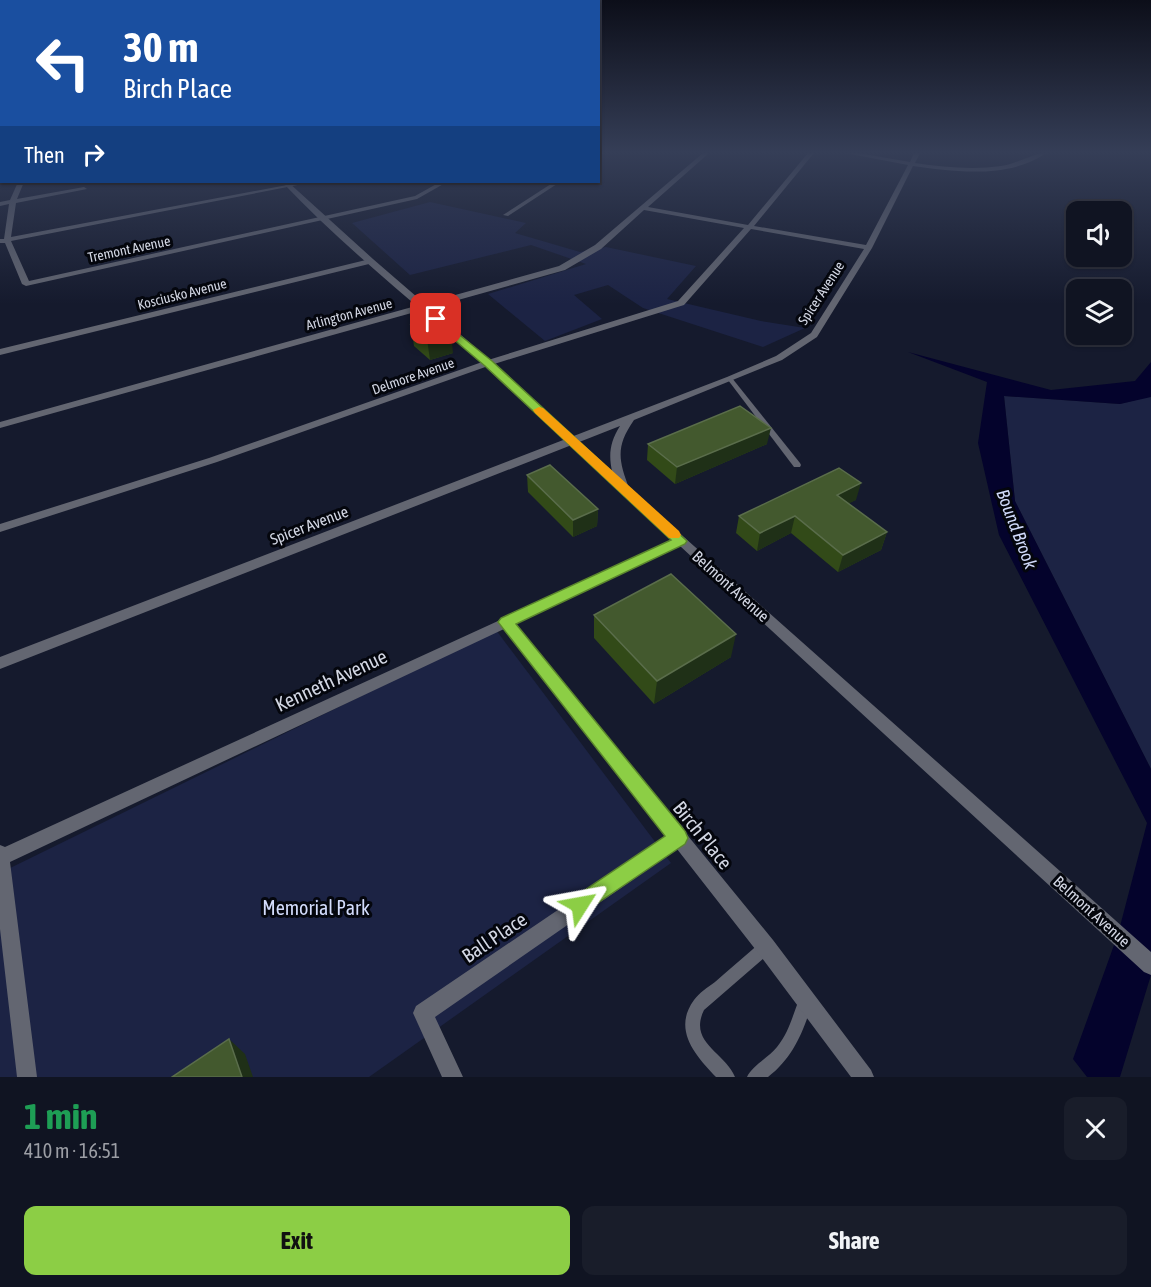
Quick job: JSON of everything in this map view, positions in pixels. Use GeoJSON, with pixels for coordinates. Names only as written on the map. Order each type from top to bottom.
{"type":"FeatureCollection","features":[{"type":"Feature","properties":{"kind":"street"},"geometry":{"type":"LineString","coordinates":[[13,203],[4,241],[188,203]]}},
{"type":"Feature","properties":{"kind":"street","name":"Belmont Avenue"},"geometry":{"type":"LineString","coordinates":[[310,203],[370,261],[488,363],[681,541],[1151,965]]}},
{"type":"Feature","properties":{"kind":"street","name":"Tremont Avenue"},"geometry":{"type":"LineString","coordinates":[[4,241],[26,284],[390,203]]}},
{"type":"Feature","properties":{"kind":"street"},"geometry":{"type":"LineString","coordinates":[[506,215],[524,203]]}},
{"type":"Feature","properties":{"kind":"street","name":"Arlington Avenue"},"geometry":{"type":"LineString","coordinates":[[0,425],[542,274],[574,262],[598,247],[648,203]]}},
{"type":"Feature","properties":{"kind":"street","name":"Delmore Avenue"},"geometry":{"type":"LineString","coordinates":[[0,528],[213,460],[488,363],[681,303],[769,203]]}},
{"type":"Feature","properties":{"kind":"street","name":"Spicer Avenue"},"geometry":{"type":"LineString","coordinates":[[0,663],[572,441],[779,358],[814,335],[868,248],[891,203]]}},
{"type":"Feature","properties":{"kind":"street"},"geometry":{"type":"LineString","coordinates":[[643,208],[868,248]]}},
{"type":"Feature","properties":{"kind":"street","name":"Kosciusko Avenue"},"geometry":{"type":"LineString","coordinates":[[0,352],[370,261]]}},
{"type":"Feature","properties":{"kind":"street"},"geometry":{"type":"LineString","coordinates":[[623,488],[613,450],[615,441],[630,418]]}},
{"type":"Feature","properties":{"kind":"street","name":"Kenneth Avenue"},"geometry":{"type":"LineString","coordinates":[[0,858],[681,541]]}},
{"type":"Feature","properties":{"kind":"street","name":"Birch Place"},"geometry":{"type":"LineString","coordinates":[[506,622],[766,947],[864,1077]]}},
{"type":"Feature","properties":{"kind":"street","name":"Ball Place"},"geometry":{"type":"LineString","coordinates":[[453,1077],[423,1013],[679,838]]}},
{"type":"Feature","properties":{"kind":"street"},"geometry":{"type":"LineString","coordinates":[[0,853],[27,1077]]}},
{"type":"Feature","properties":{"kind":"lane"},"geometry":{"type":"LineString","coordinates":[[730,379],[797,465]]}},
{"type":"Feature","properties":{"kind":"lane"},"geometry":{"type":"LineString","coordinates":[[727,1077],[703,1052],[694,1036],[693,1019],[699,1005],[766,947]]}},
{"type":"Feature","properties":{"kind":"lane"},"geometry":{"type":"LineString","coordinates":[[755,1077],[784,1052],[794,1035],[806,1000]]}},
{"type":"Feature","properties":{"kind":"green space"},"geometry":{"type":"Polygon","coordinates":[[[425,203],[436,203],[526,223],[515,233],[580,252],[606,247],[696,266],[667,299],[761,321],[805,328],[763,347],[643,308],[608,285],[574,295],[602,319],[545,341],[488,294],[586,264],[531,245],[410,275],[352,223],[425,203]]]}},
{"type":"Feature","properties":{"kind":"green space"},"geometry":{"type":"Polygon","coordinates":[[[1004,396],[1120,404],[1151,396],[1151,769],[1015,501],[1004,396]]]}},
{"type":"Feature","properties":{"kind":"green space","name":"Memorial Park"},"geometry":{"type":"Polygon","coordinates":[[[496,630],[671,863],[369,1077],[0,1077],[0,873],[496,630]]]}},
{"type":"Feature","properties":{"kind":"water","name":"Bound Brook"},"geometry":{"type":"Polygon","coordinates":[[[908,352],[1051,390],[1135,381],[1151,362],[1151,397],[1120,404],[1004,396],[1015,501],[1151,769],[1151,975],[1120,1077],[1087,1077],[1073,1059],[1118,934],[1147,823],[999,535],[978,443],[987,382],[908,352]]]}},
{"type":"Feature","properties":{"kind":"building"},"geometry":{"type":"Polygon","coordinates":[[[434,318],[451,332],[427,339],[411,325],[434,318]]]}},
{"type":"Feature","properties":{"kind":"building"},"geometry":{"type":"Polygon","coordinates":[[[740,406],[771,428],[677,467],[648,444],[740,406]]]}},
{"type":"Feature","properties":{"kind":"building"},"geometry":{"type":"Polygon","coordinates":[[[550,465],[598,509],[573,520],[527,475],[550,465]]]}},
{"type":"Feature","properties":{"kind":"building"},"geometry":{"type":"Polygon","coordinates":[[[839,468],[861,483],[837,495],[887,532],[843,555],[795,516],[760,533],[739,516],[839,468]]]}},
{"type":"Feature","properties":{"kind":"building"},"geometry":{"type":"Polygon","coordinates":[[[671,574],[736,634],[657,681],[594,615],[671,574]]]}},
{"type":"Feature","properties":{"kind":"building"},"geometry":{"type":"Polygon","coordinates":[[[229,1039],[242,1077],[172,1077],[229,1039]]]}},
{"type":"Feature","properties":{"kind":"slow traffic"},"geometry":{"type":"LineString","coordinates":[[539,410],[674,535]]}},
{"type":"Feature","properties":{"kind":"route"},"geometry":{"type":"LineString","coordinates":[[436,319],[488,363],[681,541],[506,622],[679,838],[580,905]]}}]}
